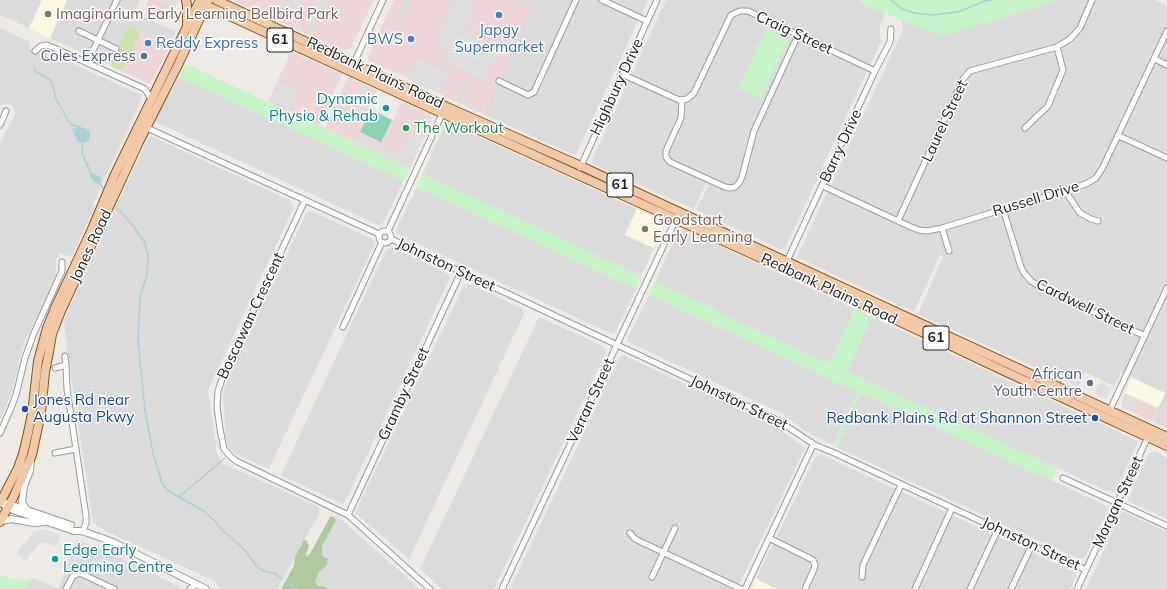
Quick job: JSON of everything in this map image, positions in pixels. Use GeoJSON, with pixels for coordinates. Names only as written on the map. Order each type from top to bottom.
{"type":"FeatureCollection","features":[{"type":"Feature","properties":{"kind":"main road"},"geometry":{"type":"LineString","coordinates":[[186,0],[187,28]]}},
{"type":"Feature","properties":{"kind":"main road","name":"Redbank Plains Road"},"geometry":{"type":"LineString","coordinates":[[216,0],[226,3],[354,63],[468,122],[470,126],[577,174],[787,261],[1108,414],[1167,446]]}},
{"type":"Feature","properties":{"kind":"main road","name":"Jones Road"},"geometry":{"type":"LineString","coordinates":[[9,506],[32,454],[39,426],[45,372],[54,329],[60,311],[143,126],[151,99],[202,1]]}},
{"type":"Feature","properties":{"kind":"main road","name":"Jones Road"},"geometry":{"type":"LineString","coordinates":[[0,502],[18,468],[23,454],[32,414],[38,361],[47,328],[55,308],[92,229],[115,174],[178,65],[202,1]]}},
{"type":"Feature","properties":{"kind":"main road","name":"Redbank Plains Road"},"geometry":{"type":"LineString","coordinates":[[202,1],[311,54],[350,71],[581,166],[678,216],[880,312],[1108,414],[1167,436]]}},
{"type":"Feature","properties":{"kind":"main road"},"geometry":{"type":"LineString","coordinates":[[282,30],[285,37],[308,48],[311,54]]}},
{"type":"Feature","properties":{"kind":"main road"},"geometry":{"type":"LineString","coordinates":[[0,522],[9,506]]}},
{"type":"Feature","properties":{"kind":"street"},"geometry":{"type":"LineString","coordinates":[[87,63],[117,0]]}},
{"type":"Feature","properties":{"kind":"street"},"geometry":{"type":"LineString","coordinates":[[350,71],[383,0]]}},
{"type":"Feature","properties":{"kind":"street"},"geometry":{"type":"LineString","coordinates":[[499,81],[528,95],[534,92],[576,0]]}},
{"type":"Feature","properties":{"kind":"street"},"geometry":{"type":"LineString","coordinates":[[602,0],[647,21]]}},
{"type":"Feature","properties":{"kind":"street","name":"Highbury Drive"},"geometry":{"type":"LineString","coordinates":[[577,174],[657,0]]}},
{"type":"Feature","properties":{"kind":"street","name":"Laurel Street"},"geometry":{"type":"LineString","coordinates":[[898,221],[963,79],[970,71],[1057,47],[1070,39],[1080,28],[1092,0]]}},
{"type":"Feature","properties":{"kind":"street","name":"Craig Street"},"geometry":{"type":"LineString","coordinates":[[682,100],[688,99],[694,93],[731,15],[740,10],[748,11],[876,71]]}},
{"type":"Feature","properties":{"kind":"street","name":"Barry Drive"},"geometry":{"type":"LineString","coordinates":[[787,261],[890,42],[891,29]]}},
{"type":"Feature","properties":{"kind":"street","name":"Russell Drive"},"geometry":{"type":"LineString","coordinates":[[823,186],[898,221],[919,230],[927,231],[942,228],[1086,184],[1096,178],[1103,167],[1167,31]]}},
{"type":"Feature","properties":{"kind":"street"},"geometry":{"type":"LineString","coordinates":[[78,32],[116,49]]}},
{"type":"Feature","properties":{"kind":"street"},"geometry":{"type":"LineString","coordinates":[[622,74],[682,100],[682,118],[666,151],[666,157],[670,162],[724,187],[735,187],[742,177],[754,131],[798,35]]}},
{"type":"Feature","properties":{"kind":"street"},"geometry":{"type":"LineString","coordinates":[[35,51],[41,46],[47,45],[145,89],[157,88]]}},
{"type":"Feature","properties":{"kind":"street"},"geometry":{"type":"LineString","coordinates":[[1025,128],[1048,106],[1063,70],[1057,47]]}},
{"type":"Feature","properties":{"kind":"street"},"geometry":{"type":"LineString","coordinates":[[1155,59],[1167,65]]}},
{"type":"Feature","properties":{"kind":"street"},"geometry":{"type":"LineString","coordinates":[[145,89],[151,99]]}},
{"type":"Feature","properties":{"kind":"street"},"geometry":{"type":"LineString","coordinates":[[388,231],[445,110]]}},
{"type":"Feature","properties":{"kind":"street"},"geometry":{"type":"LineString","coordinates":[[0,125],[6,111]]}},
{"type":"Feature","properties":{"kind":"street","name":"Johnston Street"},"geometry":{"type":"LineString","coordinates":[[143,126],[379,234]]}},
{"type":"Feature","properties":{"kind":"street"},"geometry":{"type":"LineString","coordinates":[[1118,136],[1167,158]]}},
{"type":"Feature","properties":{"kind":"street"},"geometry":{"type":"LineString","coordinates":[[1065,191],[1080,213],[1098,221]]}},
{"type":"Feature","properties":{"kind":"street","name":"Boscawan Crescent"},"geometry":{"type":"LineString","coordinates":[[305,200],[223,376],[218,394],[217,407],[224,449],[231,457],[348,515],[430,589]]}},
{"type":"Feature","properties":{"kind":"street","name":"Cardwell Street"},"geometry":{"type":"LineString","coordinates":[[1004,209],[1021,267],[1031,281],[1040,287],[1145,336]]}},
{"type":"Feature","properties":{"kind":"street","name":"Verran Street"},"geometry":{"type":"LineString","coordinates":[[502,589],[678,216]]}},
{"type":"Feature","properties":{"kind":"street"},"geometry":{"type":"LineString","coordinates":[[942,228],[949,251]]}},
{"type":"Feature","properties":{"kind":"street"},"geometry":{"type":"LineString","coordinates":[[382,242],[379,238],[379,234],[383,231],[388,231]]}},
{"type":"Feature","properties":{"kind":"street"},"geometry":{"type":"LineString","coordinates":[[382,242],[387,242],[391,239],[391,234],[388,231]]}},
{"type":"Feature","properties":{"kind":"street","name":"Johnston Street"},"geometry":{"type":"LineString","coordinates":[[391,239],[762,412],[794,430],[813,445],[832,452],[1086,570]]}},
{"type":"Feature","properties":{"kind":"street"},"geometry":{"type":"LineString","coordinates":[[343,327],[382,242]]}},
{"type":"Feature","properties":{"kind":"street"},"geometry":{"type":"LineString","coordinates":[[0,433],[14,402],[25,358],[34,334],[62,271],[62,262]]}},
{"type":"Feature","properties":{"kind":"street","name":"Gramby Street"},"geometry":{"type":"LineString","coordinates":[[348,515],[461,272]]}},
{"type":"Feature","properties":{"kind":"street"},"geometry":{"type":"LineString","coordinates":[[1108,414],[1167,288]]}},
{"type":"Feature","properties":{"kind":"street"},"geometry":{"type":"LineString","coordinates":[[65,356],[67,389],[86,516],[86,523],[82,531]]}},
{"type":"Feature","properties":{"kind":"street"},"geometry":{"type":"LineString","coordinates":[[56,368],[66,365]]}},
{"type":"Feature","properties":{"kind":"street","name":"Morgan Street"},"geometry":{"type":"LineString","coordinates":[[1077,589],[1148,437]]}},
{"type":"Feature","properties":{"kind":"street"},"geometry":{"type":"LineString","coordinates":[[745,589],[813,445]]}},
{"type":"Feature","properties":{"kind":"street"},"geometry":{"type":"LineString","coordinates":[[55,452],[76,449]]}},
{"type":"Feature","properties":{"kind":"street"},"geometry":{"type":"LineString","coordinates":[[28,511],[22,502],[24,486],[30,471],[32,454]]}},
{"type":"Feature","properties":{"kind":"street"},"geometry":{"type":"LineString","coordinates":[[1062,478],[1167,526]]}},
{"type":"Feature","properties":{"kind":"street"},"geometry":{"type":"LineString","coordinates":[[862,577],[863,565],[901,484]]}},
{"type":"Feature","properties":{"kind":"street","name":"Jones Road"},"geometry":{"type":"LineString","coordinates":[[0,502],[48,522],[74,531],[82,531]]}},
{"type":"Feature","properties":{"kind":"street","name":"Jones Road"},"geometry":{"type":"LineString","coordinates":[[9,506],[76,527],[82,531],[113,542],[197,586],[206,589]]}},
{"type":"Feature","properties":{"kind":"street"},"geometry":{"type":"LineString","coordinates":[[915,589],[952,508]]}},
{"type":"Feature","properties":{"kind":"street"},"geometry":{"type":"LineString","coordinates":[[0,522],[10,519],[35,523],[48,522]]}},
{"type":"Feature","properties":{"kind":"street"},"geometry":{"type":"LineString","coordinates":[[652,577],[675,528]]}},
{"type":"Feature","properties":{"kind":"street"},"geometry":{"type":"LineString","coordinates":[[970,589],[998,529]]}},
{"type":"Feature","properties":{"kind":"street"},"geometry":{"type":"LineString","coordinates":[[630,533],[635,539],[741,589]]}},
{"type":"Feature","properties":{"kind":"street"},"geometry":{"type":"LineString","coordinates":[[769,538],[813,560],[815,565],[814,569],[805,589]]}},
{"type":"Feature","properties":{"kind":"street"},"geometry":{"type":"LineString","coordinates":[[1011,589],[1032,545]]}},
{"type":"Feature","properties":{"kind":"street"},"geometry":{"type":"LineString","coordinates":[[66,589],[73,576],[80,573],[114,589]]}},
{"type":"Feature","properties":{"kind":"street"},"geometry":{"type":"LineString","coordinates":[[190,589],[197,586]]}},
{"type":"Feature","properties":{"kind":"shaded area"},"geometry":{"type":"Polygon","coordinates":[[[0,0],[42,0],[29,28],[0,15],[0,0]]]}},
{"type":"Feature","properties":{"kind":"shaded area","name":"Imaginarium Early Learning Bellbird Park"},"geometry":{"type":"Polygon","coordinates":[[[42,0],[67,0],[50,38],[29,28],[42,0]]]}},
{"type":"Feature","properties":{"kind":"shaded area"},"geometry":{"type":"Polygon","coordinates":[[[67,0],[140,0],[135,12],[176,32],[171,44],[128,25],[110,65],[50,38],[67,0]]]}},
{"type":"Feature","properties":{"kind":"shaded area"},"geometry":{"type":"Polygon","coordinates":[[[148,0],[179,0],[170,20],[147,9],[146,5],[148,0]]]}},
{"type":"Feature","properties":{"kind":"shaded area"},"geometry":{"type":"Polygon","coordinates":[[[157,0],[174,0],[178,2],[175,8],[157,0]]]}},
{"type":"Feature","properties":{"kind":"shaded area"},"geometry":{"type":"Polygon","coordinates":[[[235,0],[374,0],[351,48],[343,50],[238,3],[235,0]]]}},
{"type":"Feature","properties":{"kind":"shaded area"},"geometry":{"type":"Polygon","coordinates":[[[277,0],[302,0],[297,13],[294,11],[295,8],[277,0]]]}},
{"type":"Feature","properties":{"kind":"shaded area"},"geometry":{"type":"Polygon","coordinates":[[[320,0],[328,0],[313,31],[307,28],[320,0]]]}},
{"type":"Feature","properties":{"kind":"shaded area"},"geometry":{"type":"Polygon","coordinates":[[[394,0],[515,0],[532,8],[512,48],[514,49],[483,114],[368,60],[368,56],[394,0]]]}},
{"type":"Feature","properties":{"kind":"shaded area"},"geometry":{"type":"Polygon","coordinates":[[[405,0],[410,0],[393,36],[390,34],[405,0]]]}},
{"type":"Feature","properties":{"kind":"shaded area"},"geometry":{"type":"Polygon","coordinates":[[[456,0],[477,0],[465,29],[500,48],[485,81],[443,60],[447,50],[435,45],[456,0]]]}},
{"type":"Feature","properties":{"kind":"shaded area"},"geometry":{"type":"Polygon","coordinates":[[[515,0],[648,0],[576,154],[572,154],[483,114],[531,8],[515,0]]]}},
{"type":"Feature","properties":{"kind":"shaded area"},"geometry":{"type":"Polygon","coordinates":[[[666,0],[861,0],[859,3],[886,13],[880,26],[881,41],[785,248],[782,250],[696,210],[709,186],[704,184],[705,186],[694,209],[593,164],[592,160],[666,0]]]}},
{"type":"Feature","properties":{"kind":"shaded area"},"geometry":{"type":"Polygon","coordinates":[[[1058,0],[1154,0],[1167,6],[1167,428],[1152,421],[1165,393],[1121,372],[1114,386],[1085,372],[1078,387],[918,314],[943,256],[940,255],[914,312],[797,257],[901,34],[903,26],[902,19],[943,36],[1058,0]]]}},
{"type":"Feature","properties":{"kind":"shaded area"},"geometry":{"type":"Polygon","coordinates":[[[0,28],[30,42],[30,49],[41,54],[43,52],[47,52],[141,95],[142,99],[93,203],[94,208],[71,257],[60,253],[56,259],[55,264],[57,275],[23,346],[12,391],[0,420],[0,143],[15,114],[11,105],[6,103],[0,107],[0,28]]]}},
{"type":"Feature","properties":{"kind":"shaded area"},"geometry":{"type":"Polygon","coordinates":[[[141,31],[171,44],[150,83],[122,71],[141,31]]]}},
{"type":"Feature","properties":{"kind":"shaded area"},"geometry":{"type":"Polygon","coordinates":[[[291,52],[342,74],[319,125],[268,102],[291,52]]]}},
{"type":"Feature","properties":{"kind":"shaded area"},"geometry":{"type":"Polygon","coordinates":[[[417,57],[450,73],[440,94],[407,79],[417,57]]]}},
{"type":"Feature","properties":{"kind":"shaded area"},"geometry":{"type":"Polygon","coordinates":[[[179,77],[400,179],[402,184],[382,224],[378,225],[158,123],[156,118],[179,77]]]}},
{"type":"Feature","properties":{"kind":"shaded area"},"geometry":{"type":"Polygon","coordinates":[[[348,77],[377,90],[368,108],[393,120],[402,102],[430,114],[432,120],[410,168],[325,128],[348,77]]]}},
{"type":"Feature","properties":{"kind":"shaded area"},"geometry":{"type":"Polygon","coordinates":[[[466,77],[470,79],[460,99],[479,108],[478,112],[459,103],[460,100],[456,98],[466,77]]]}},
{"type":"Feature","properties":{"kind":"shaded area"},"geometry":{"type":"Polygon","coordinates":[[[279,82],[298,91],[290,110],[270,101],[279,82]]]}},
{"type":"Feature","properties":{"kind":"shaded area"},"geometry":{"type":"Polygon","coordinates":[[[361,84],[374,91],[359,122],[346,115],[361,84]]]}},
{"type":"Feature","properties":{"kind":"shaded area"},"geometry":{"type":"Polygon","coordinates":[[[425,118],[430,121],[409,165],[355,140],[357,135],[399,155],[409,134],[416,137],[425,118]]]}},
{"type":"Feature","properties":{"kind":"shaded area"},"geometry":{"type":"Polygon","coordinates":[[[446,122],[637,209],[625,235],[654,248],[641,276],[427,176],[424,170],[446,122]]]}},
{"type":"Feature","properties":{"kind":"shaded area"},"geometry":{"type":"Polygon","coordinates":[[[149,136],[291,201],[294,207],[208,392],[217,453],[222,463],[319,507],[319,514],[277,589],[222,589],[212,580],[106,531],[93,522],[64,320],[149,136]]]}},
{"type":"Feature","properties":{"kind":"shaded area"},"geometry":{"type":"Polygon","coordinates":[[[417,187],[636,289],[614,334],[397,234],[396,230],[417,187]]]}},
{"type":"Feature","properties":{"kind":"shaded area","name":"Goodstart Early Learning"},"geometry":{"type":"Polygon","coordinates":[[[637,209],[665,223],[654,248],[625,235],[637,209]]]}},
{"type":"Feature","properties":{"kind":"shaded area"},"geometry":{"type":"Polygon","coordinates":[[[311,211],[372,239],[374,245],[269,469],[234,453],[229,447],[226,438],[223,395],[226,383],[306,214],[311,211]]]}},
{"type":"Feature","properties":{"kind":"shaded area"},"geometry":{"type":"Polygon","coordinates":[[[684,229],[855,309],[829,364],[655,282],[678,232],[684,229]]]}},
{"type":"Feature","properties":{"kind":"shaded area"},"geometry":{"type":"Polygon","coordinates":[[[393,248],[448,274],[450,278],[345,502],[342,504],[281,475],[385,252],[388,249],[393,248]]]}},
{"type":"Feature","properties":{"kind":"shaded area"},"geometry":{"type":"Polygon","coordinates":[[[466,284],[469,284],[523,309],[524,314],[409,559],[355,513],[463,287],[466,284]]]}},
{"type":"Feature","properties":{"kind":"shaded area"},"geometry":{"type":"Polygon","coordinates":[[[649,295],[858,392],[833,445],[805,431],[783,414],[626,341],[649,295]]]}},
{"type":"Feature","properties":{"kind":"shaded area"},"geometry":{"type":"Polygon","coordinates":[[[539,317],[605,347],[606,352],[494,589],[442,589],[420,569],[539,317]]]}},
{"type":"Feature","properties":{"kind":"shaded area"},"geometry":{"type":"Polygon","coordinates":[[[872,317],[1137,441],[1116,491],[1112,493],[847,372],[872,317]]]}},
{"type":"Feature","properties":{"kind":"shaded area"},"geometry":{"type":"Polygon","coordinates":[[[623,355],[778,428],[805,448],[737,589],[510,589],[619,358],[623,355]]]}},
{"type":"Feature","properties":{"kind":"shaded area"},"geometry":{"type":"Polygon","coordinates":[[[1132,378],[1165,393],[1158,408],[1125,393],[1132,378]]]}},
{"type":"Feature","properties":{"kind":"shaded area"},"geometry":{"type":"Polygon","coordinates":[[[1100,382],[1111,388],[1106,399],[1094,393],[1100,382]]]}},
{"type":"Feature","properties":{"kind":"shaded area"},"geometry":{"type":"Polygon","coordinates":[[[861,393],[1107,506],[1108,509],[1085,557],[1079,559],[836,447],[861,393]]]}},
{"type":"Feature","properties":{"kind":"shaded area"},"geometry":{"type":"Polygon","coordinates":[[[1125,393],[1158,408],[1152,421],[1121,407],[1125,393]]]}},
{"type":"Feature","properties":{"kind":"shaded area"},"geometry":{"type":"Polygon","coordinates":[[[1127,395],[1138,400],[1133,412],[1122,406],[1127,395]]]}},
{"type":"Feature","properties":{"kind":"shaded area"},"geometry":{"type":"Polygon","coordinates":[[[1157,452],[1167,458],[1167,519],[1128,501],[1149,453],[1157,452]]]}},
{"type":"Feature","properties":{"kind":"shaded area"},"geometry":{"type":"Polygon","coordinates":[[[822,455],[1076,573],[1070,589],[777,589],[756,579],[814,460],[817,456],[822,455]]]}},
{"type":"Feature","properties":{"kind":"shaded area"},"geometry":{"type":"Polygon","coordinates":[[[1122,511],[1167,532],[1167,589],[1086,589],[1122,511]]]}},
{"type":"Feature","properties":{"kind":"shaded area"},"geometry":{"type":"Polygon","coordinates":[[[336,515],[420,589],[312,589],[299,578],[336,515]]]}},
{"type":"Feature","properties":{"kind":"shaded area"},"geometry":{"type":"Polygon","coordinates":[[[43,529],[60,534],[56,546],[41,542],[25,561],[16,554],[34,531],[43,529]]]}},
{"type":"Feature","properties":{"kind":"shaded area"},"geometry":{"type":"Polygon","coordinates":[[[77,540],[115,555],[180,587],[179,589],[58,589],[77,540]]]}},
{"type":"Feature","properties":{"kind":"shaded area"},"geometry":{"type":"Polygon","coordinates":[[[34,578],[58,589],[25,589],[34,578]]]}},
{"type":"Feature","properties":{"kind":"shaded area"},"geometry":{"type":"Polygon","coordinates":[[[756,579],[777,589],[752,589],[756,579]]]}},
{"type":"Feature","properties":{"kind":"green space"},"geometry":{"type":"Polygon","coordinates":[[[861,0],[1058,0],[943,36],[859,3],[861,0]]]}},
{"type":"Feature","properties":{"kind":"green space"},"geometry":{"type":"Polygon","coordinates":[[[128,25],[141,31],[122,71],[110,66],[128,25]]]}},
{"type":"Feature","properties":{"kind":"green space"},"geometry":{"type":"Polygon","coordinates":[[[766,28],[788,40],[761,99],[738,89],[766,28]]]}},
{"type":"Feature","properties":{"kind":"green space"},"geometry":{"type":"Polygon","coordinates":[[[186,64],[410,168],[402,184],[400,179],[179,77],[186,64]]]}},
{"type":"Feature","properties":{"kind":"green space"},"geometry":{"type":"Polygon","coordinates":[[[374,111],[392,120],[381,142],[360,132],[365,121],[368,122],[374,111]]]}},
{"type":"Feature","properties":{"kind":"green space"},"geometry":{"type":"Polygon","coordinates":[[[424,170],[427,176],[641,276],[636,289],[417,187],[424,170]]]}},
{"type":"Feature","properties":{"kind":"green space"},"geometry":{"type":"Polygon","coordinates":[[[655,282],[829,364],[855,309],[872,317],[847,372],[1058,468],[1052,481],[861,393],[836,447],[833,445],[858,392],[649,295],[655,282]]]}},
{"type":"Feature","properties":{"kind":"green space"},"geometry":{"type":"Polygon","coordinates":[[[333,516],[336,520],[322,546],[323,557],[328,559],[327,565],[319,572],[315,582],[318,586],[324,586],[328,589],[281,589],[294,566],[295,557],[304,540],[306,540],[309,546],[306,554],[307,557],[330,517],[333,516]]]}},
{"type":"Feature","properties":{"kind":"green space"},"geometry":{"type":"Polygon","coordinates":[[[0,575],[21,581],[34,578],[25,589],[0,589],[0,575]]]}},
{"type":"Feature","properties":{"kind":"water"},"geometry":{"type":"Polygon","coordinates":[[[71,127],[74,129],[80,127],[87,129],[90,133],[89,140],[80,143],[77,141],[71,127]]]}},
{"type":"Feature","properties":{"kind":"water"},"geometry":{"type":"Polygon","coordinates":[[[90,172],[101,177],[98,184],[94,182],[90,172]]]}},
{"type":"Feature","properties":{"kind":"waterway"},"geometry":{"type":"LineString","coordinates":[[891,0],[902,9],[915,13],[933,15],[958,12],[985,1],[992,0]]}},
{"type":"Feature","properties":{"kind":"waterway"},"geometry":{"type":"LineString","coordinates":[[34,68],[35,71],[52,82],[56,99],[70,124],[80,127]]}},
{"type":"Feature","properties":{"kind":"waterway"},"geometry":{"type":"LineString","coordinates":[[83,141],[82,153],[91,173]]}},
{"type":"Feature","properties":{"kind":"waterway"},"geometry":{"type":"LineString","coordinates":[[99,182],[103,188]]}},
{"type":"Feature","properties":{"kind":"waterway"},"geometry":{"type":"LineString","coordinates":[[115,206],[129,221],[144,241],[148,255],[147,275],[140,297],[138,342],[145,410],[153,453],[162,483],[167,490],[205,512],[224,532],[243,548],[257,566],[262,570],[276,574],[282,579]]}},
{"type":"Feature","properties":{"kind":"waterway"},"geometry":{"type":"LineString","coordinates":[[179,497],[225,458]]}},
{"type":"Feature","properties":{"kind":"waterway"},"geometry":{"type":"LineString","coordinates":[[286,583],[297,589]]}},
{"type":"Feature","properties":{"kind":"place","name":"Imaginarium Early Learning Bellbird Park"},"geometry":{"type":"Point","coordinates":[48,14]}},
{"type":"Feature","properties":{"kind":"place","name":"Japgy Supermarket"},"geometry":{"type":"Point","coordinates":[499,15]}},
{"type":"Feature","properties":{"kind":"place","name":"BWS"},"geometry":{"type":"Point","coordinates":[411,39]}},
{"type":"Feature","properties":{"kind":"place","name":"Reddy Express"},"geometry":{"type":"Point","coordinates":[148,43]}},
{"type":"Feature","properties":{"kind":"place","name":"Coles Express"},"geometry":{"type":"Point","coordinates":[144,56]}},
{"type":"Feature","properties":{"kind":"place","name":"Dynamic Physio & Rehab"},"geometry":{"type":"Point","coordinates":[386,108]}},
{"type":"Feature","properties":{"kind":"place","name":"The Workout"},"geometry":{"type":"Point","coordinates":[406,128]}},
{"type":"Feature","properties":{"kind":"place","name":"Goodstart Early Learning"},"geometry":{"type":"Point","coordinates":[645,229]}},
{"type":"Feature","properties":{"kind":"place","name":"African Youth Centre"},"geometry":{"type":"Point","coordinates":[1090,383]}},
{"type":"Feature","properties":{"kind":"place","name":"Jones Rd near Augusta Pkwy"},"geometry":{"type":"Point","coordinates":[25,409]}},
{"type":"Feature","properties":{"kind":"place","name":"Redbank Plains Rd at Shannon Street"},"geometry":{"type":"Point","coordinates":[1095,418]}},
{"type":"Feature","properties":{"kind":"place","name":"Edge Early Learning Centre"},"geometry":{"type":"Point","coordinates":[55,559]}}]}
